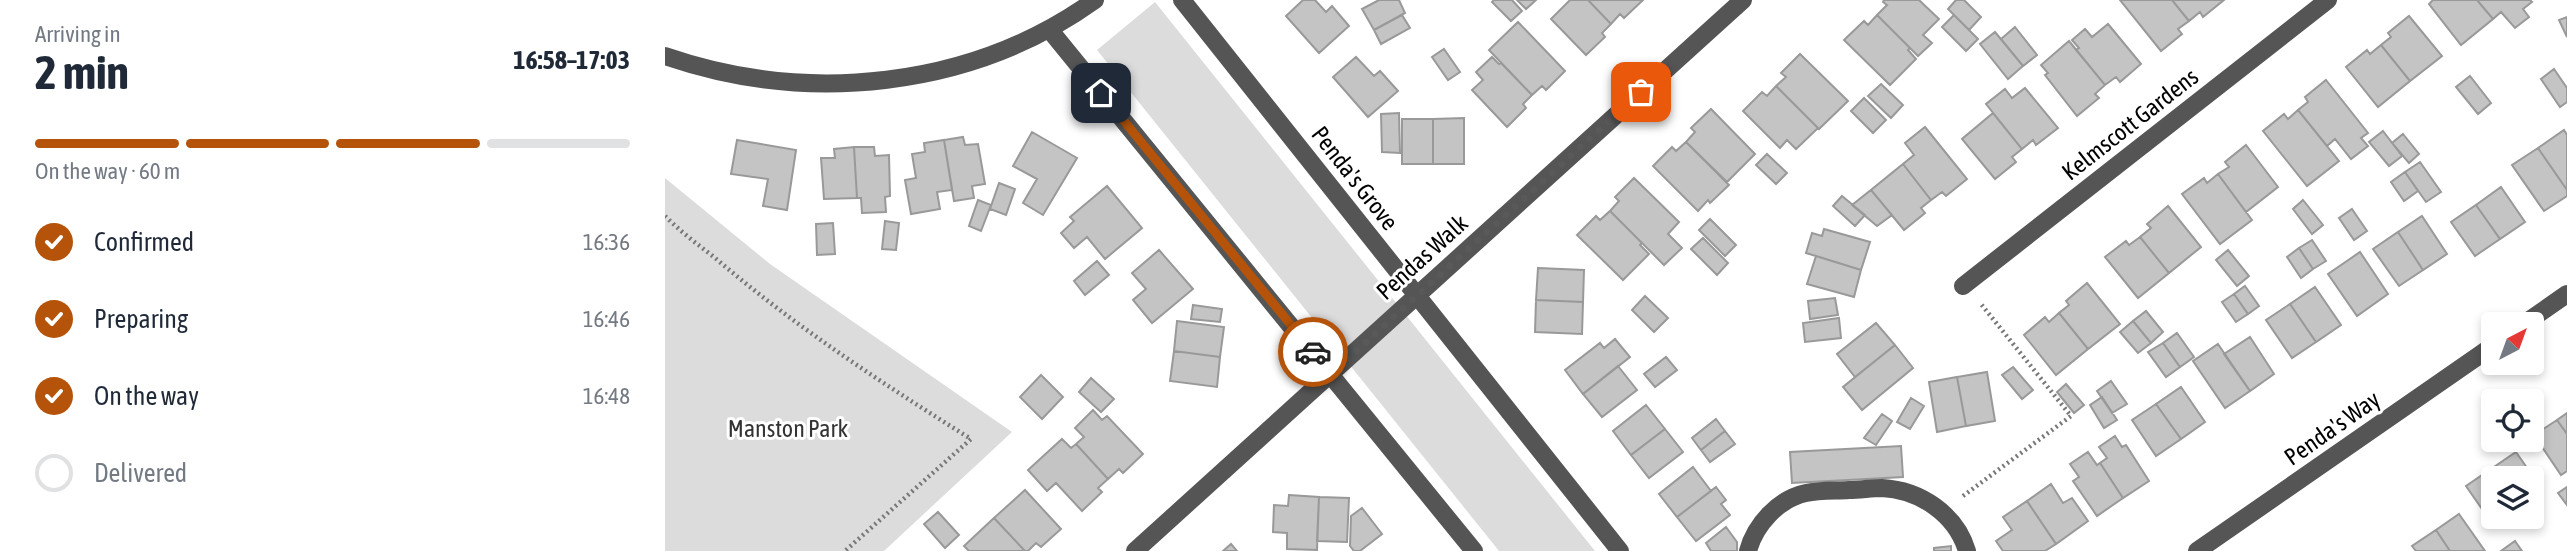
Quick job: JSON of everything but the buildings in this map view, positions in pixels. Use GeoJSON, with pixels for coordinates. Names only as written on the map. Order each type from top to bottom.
{"type":"FeatureCollection","features":[{"type":"Feature","properties":{"kind":"street"},"geometry":{"type":"LineString","coordinates":[[665,56],[730,75],[812,85],[853,84],[934,72],[999,51],[1049,29],[1095,0]]}},
{"type":"Feature","properties":{"kind":"street","name":"Penda's Grove"},"geometry":{"type":"LineString","coordinates":[[1182,0],[1620,551]]}},
{"type":"Feature","properties":{"kind":"street","name":"Pendas Walk"},"geometry":{"type":"LineString","coordinates":[[1135,551],[1743,0]]}},
{"type":"Feature","properties":{"kind":"street","name":"Kelmscott Gardens"},"geometry":{"type":"LineString","coordinates":[[1963,286],[2328,0]]}},
{"type":"Feature","properties":{"kind":"street"},"geometry":{"type":"LineString","coordinates":[[1049,29],[1474,551]]}},
{"type":"Feature","properties":{"kind":"street"},"geometry":{"type":"LineString","coordinates":[[2541,312],[2567,294]]}},
{"type":"Feature","properties":{"kind":"street","name":"Penda's Way"},"geometry":{"type":"LineString","coordinates":[[2197,551],[2481,354]]}},
{"type":"Feature","properties":{"kind":"street"},"geometry":{"type":"LineString","coordinates":[[1748,551],[1756,528],[1787,500],[1806,493],[1882,488],[1908,494],[1930,503],[1944,513],[1959,528],[1967,551]]}},
{"type":"Feature","properties":{"kind":"path"},"geometry":{"type":"LineString","coordinates":[[665,216],[750,288],[799,325],[878,381],[971,439],[845,551]]}},
{"type":"Feature","properties":{"kind":"path"},"geometry":{"type":"LineString","coordinates":[[1944,513],[2071,416],[1988,312],[1963,286]]}},
{"type":"Feature","properties":{"kind":"green space"},"geometry":{"type":"Polygon","coordinates":[[[1155,2],[1595,551],[1499,551],[1097,50],[1155,2]]]}},
{"type":"Feature","properties":{"kind":"green space","name":"Manston Park"},"geometry":{"type":"Polygon","coordinates":[[[665,178],[770,264],[1012,432],[884,551],[665,551],[665,178]]]}},
{"type":"Feature","properties":{"kind":"way so far"},"geometry":{"type":"LineString","coordinates":[[1313,352],[1331,374],[1641,92]]}},
{"type":"Feature","properties":{"kind":"route"},"geometry":{"type":"LineString","coordinates":[[1101,93],[1313,352]]}}]}
